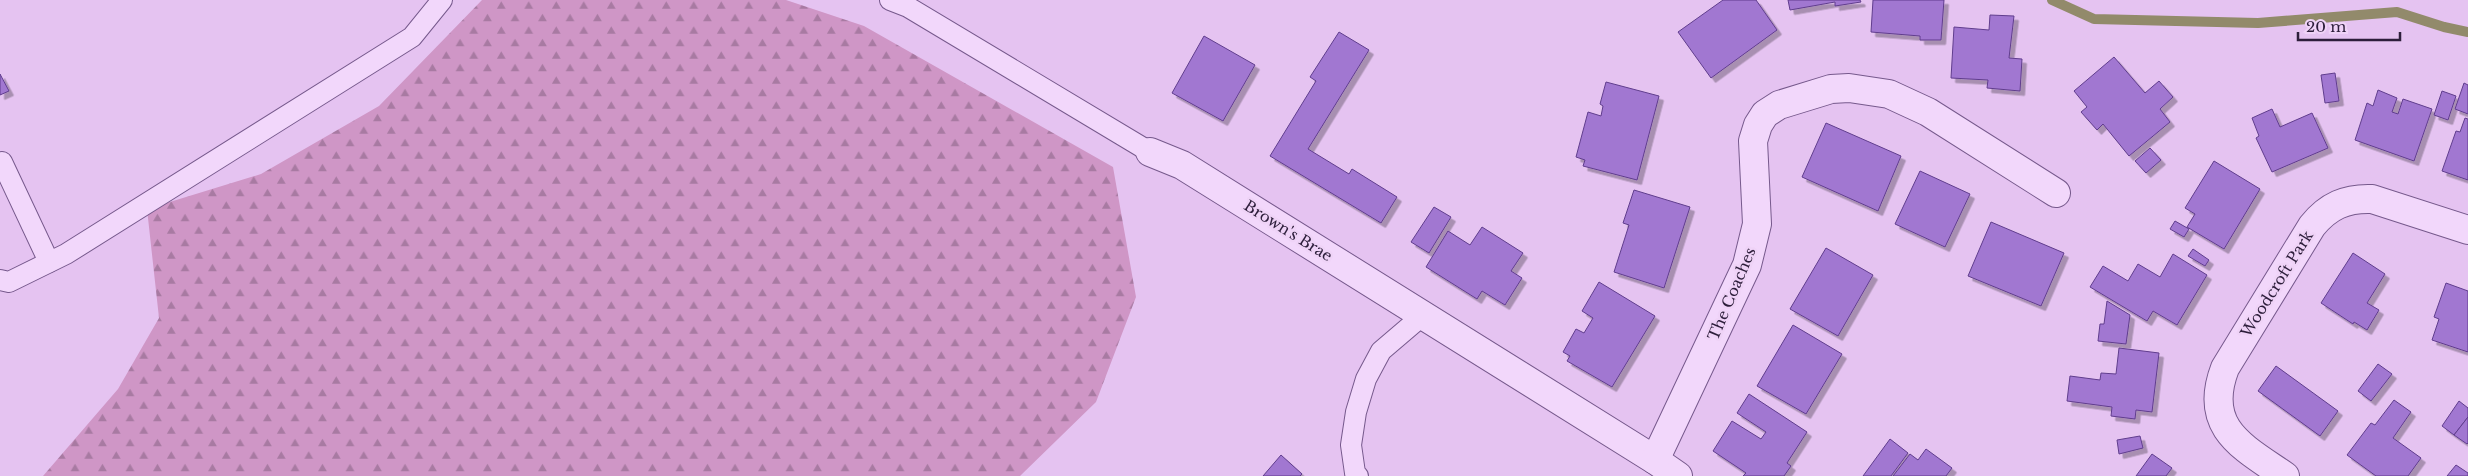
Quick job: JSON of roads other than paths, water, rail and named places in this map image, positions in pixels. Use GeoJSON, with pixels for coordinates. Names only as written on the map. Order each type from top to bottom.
{"type":"FeatureCollection","features":[{"type":"Feature","properties":{"kind":"street","name":"The Coaches"},"geometry":{"type":"LineString","coordinates":[[1655,460],[1747,265],[1757,224],[1752,141],[1758,125],[1765,114],[1779,105],[1830,89],[1868,89],[1889,94],[1928,112],[2056,193]]}},
{"type":"Feature","properties":{"kind":"street","name":"Brown's Brae"},"geometry":{"type":"LineString","coordinates":[[1150,152],[1182,165],[1678,476]]}},
{"type":"Feature","properties":{"kind":"street","name":"Woodcroft Park"},"geometry":{"type":"LineString","coordinates":[[2285,476],[2236,442],[2222,420],[2218,394],[2225,368],[2312,226],[2330,207],[2356,198],[2372,199],[2468,230]]}},
{"type":"Feature","properties":{"kind":"lane"},"geometry":{"type":"LineString","coordinates":[[0,280],[9,282],[49,262],[165,193],[412,37],[442,0]]}},
{"type":"Feature","properties":{"kind":"lane","name":"Brown's Brae"},"geometry":{"type":"LineString","coordinates":[[890,0],[908,7],[1150,152]]}},
{"type":"Feature","properties":{"kind":"lane"},"geometry":{"type":"LineString","coordinates":[[2,162],[49,262]]}},
{"type":"Feature","properties":{"kind":"lane"},"geometry":{"type":"LineString","coordinates":[[1358,476],[1355,474],[1351,445],[1356,412],[1366,379],[1381,351],[1422,316]]}},
{"type":"Feature","properties":{"kind":"waterway"},"geometry":{"type":"LineString","coordinates":[[2052,0],[2094,19],[2258,23],[2397,12],[2444,27],[2468,32]]}}]}
